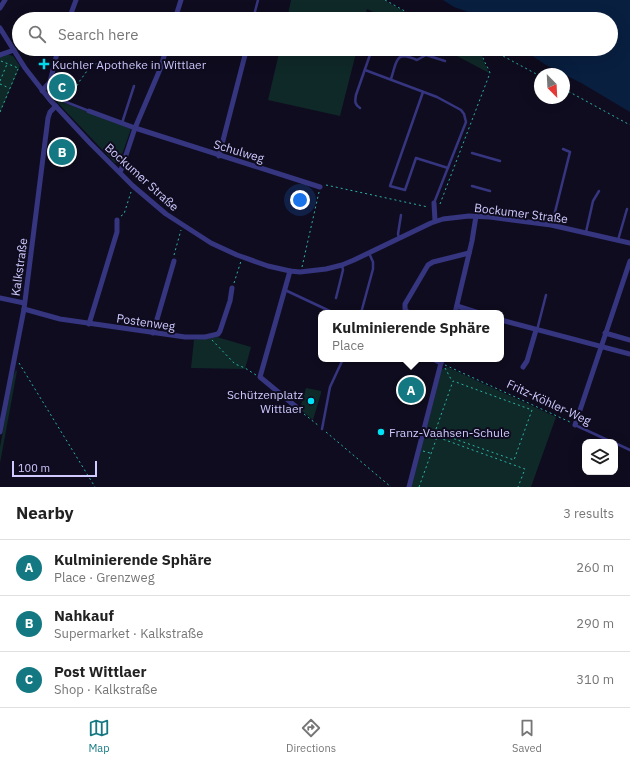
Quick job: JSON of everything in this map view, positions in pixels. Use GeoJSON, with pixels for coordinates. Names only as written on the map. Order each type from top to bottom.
{"type":"FeatureCollection","features":[{"type":"Feature","properties":{"kind":"street"},"geometry":{"type":"LineString","coordinates":[[0,8],[5,0]]}},
{"type":"Feature","properties":{"kind":"street"},"geometry":{"type":"LineString","coordinates":[[72,12],[76,0]]}},
{"type":"Feature","properties":{"kind":"street"},"geometry":{"type":"LineString","coordinates":[[177,12],[181,0]]}},
{"type":"Feature","properties":{"kind":"street","name":"Bockumer Straße"},"geometry":{"type":"LineString","coordinates":[[0,28],[12,47]]}},
{"type":"Feature","properties":{"kind":"street"},"geometry":{"type":"LineString","coordinates":[[0,55],[12,51]]}},
{"type":"Feature","properties":{"kind":"street","name":"Bockumer Straße"},"geometry":{"type":"LineString","coordinates":[[18,56],[42,91],[56,106],[133,186],[166,214],[210,243],[242,257],[268,266],[300,272],[326,269],[342,265],[435,221],[476,216],[551,225],[630,243]]}},
{"type":"Feature","properties":{"kind":"street"},"geometry":{"type":"LineString","coordinates":[[42,91],[50,82],[56,56]]}},
{"type":"Feature","properties":{"kind":"street"},"geometry":{"type":"LineString","coordinates":[[120,172],[122,170],[135,128],[161,67],[164,56]]}},
{"type":"Feature","properties":{"kind":"street"},"geometry":{"type":"LineString","coordinates":[[219,156],[245,56]]}},
{"type":"Feature","properties":{"kind":"street","name":"Kalkstraße"},"geometry":{"type":"LineString","coordinates":[[0,432],[24,306],[49,114],[56,106]]}},
{"type":"Feature","properties":{"kind":"street","name":"Schulweg"},"geometry":{"type":"LineString","coordinates":[[89,111],[122,124],[219,156],[320,187]]}},
{"type":"Feature","properties":{"kind":"street"},"geometry":{"type":"LineString","coordinates":[[434,205],[435,221]]}},
{"type":"Feature","properties":{"kind":"street"},"geometry":{"type":"LineString","coordinates":[[456,310],[476,216]]}},
{"type":"Feature","properties":{"kind":"street"},"geometry":{"type":"LineString","coordinates":[[89,324],[117,232],[117,220]]}},
{"type":"Feature","properties":{"kind":"street"},"geometry":{"type":"LineString","coordinates":[[406,310],[405,304],[428,265],[433,262],[469,253]]}},
{"type":"Feature","properties":{"kind":"street"},"geometry":{"type":"LineString","coordinates":[[153,333],[174,261]]}},
{"type":"Feature","properties":{"kind":"street"},"geometry":{"type":"LineString","coordinates":[[575,425],[630,261]]}},
{"type":"Feature","properties":{"kind":"street"},"geometry":{"type":"LineString","coordinates":[[290,271],[260,377],[300,410]]}},
{"type":"Feature","properties":{"kind":"street"},"geometry":{"type":"LineString","coordinates":[[212,336],[218,334],[224,322],[232,288]]}},
{"type":"Feature","properties":{"kind":"street","name":"Postenweg"},"geometry":{"type":"LineString","coordinates":[[0,298],[60,319],[185,337],[212,336]]}},
{"type":"Feature","properties":{"kind":"street"},"geometry":{"type":"LineString","coordinates":[[457,306],[470,310]]}},
{"type":"Feature","properties":{"kind":"street"},"geometry":{"type":"LineString","coordinates":[[504,321],[630,354]]}},
{"type":"Feature","properties":{"kind":"street"},"geometry":{"type":"LineString","coordinates":[[523,366],[527,361],[537,330]]}},
{"type":"Feature","properties":{"kind":"street"},"geometry":{"type":"LineString","coordinates":[[605,333],[630,340]]}},
{"type":"Feature","properties":{"kind":"street"},"geometry":{"type":"LineString","coordinates":[[409,487],[442,362]]}},
{"type":"Feature","properties":{"kind":"lane"},"geometry":{"type":"LineString","coordinates":[[255,12],[258,0]]}},
{"type":"Feature","properties":{"kind":"lane"},"geometry":{"type":"LineString","coordinates":[[360,108],[356,106],[355,103],[356,95],[370,56]]}},
{"type":"Feature","properties":{"kind":"lane"},"geometry":{"type":"LineString","coordinates":[[391,79],[397,60],[403,56]]}},
{"type":"Feature","properties":{"kind":"lane"},"geometry":{"type":"LineString","coordinates":[[409,56],[417,60],[424,56]]}},
{"type":"Feature","properties":{"kind":"lane"},"geometry":{"type":"LineString","coordinates":[[429,56],[445,61]]}},
{"type":"Feature","properties":{"kind":"lane"},"geometry":{"type":"LineString","coordinates":[[365,70],[437,97],[458,108],[464,114],[466,122],[434,205]]}},
{"type":"Feature","properties":{"kind":"lane"},"geometry":{"type":"LineString","coordinates":[[122,124],[134,86]]}},
{"type":"Feature","properties":{"kind":"lane","name":"Schulweg"},"geometry":{"type":"LineString","coordinates":[[42,91],[89,111]]}},
{"type":"Feature","properties":{"kind":"lane"},"geometry":{"type":"LineString","coordinates":[[423,92],[390,186],[405,190],[416,158],[448,168]]}},
{"type":"Feature","properties":{"kind":"lane"},"geometry":{"type":"LineString","coordinates":[[551,225],[570,152],[563,149]]}},
{"type":"Feature","properties":{"kind":"lane"},"geometry":{"type":"LineString","coordinates":[[472,153],[500,161]]}},
{"type":"Feature","properties":{"kind":"lane"},"geometry":{"type":"LineString","coordinates":[[472,186],[490,191]]}},
{"type":"Feature","properties":{"kind":"lane"},"geometry":{"type":"LineString","coordinates":[[586,233],[594,201],[599,191]]}},
{"type":"Feature","properties":{"kind":"lane"},"geometry":{"type":"LineString","coordinates":[[618,240],[627,208]]}},
{"type":"Feature","properties":{"kind":"lane"},"geometry":{"type":"LineString","coordinates":[[400,238],[398,234],[401,215]]}},
{"type":"Feature","properties":{"kind":"lane"},"geometry":{"type":"LineString","coordinates":[[362,310],[373,269],[373,262],[368,253]]}},
{"type":"Feature","properties":{"kind":"lane"},"geometry":{"type":"LineString","coordinates":[[336,298],[343,270],[342,265]]}},
{"type":"Feature","properties":{"kind":"lane"},"geometry":{"type":"LineString","coordinates":[[285,289],[328,310]]}},
{"type":"Feature","properties":{"kind":"lane"},"geometry":{"type":"LineString","coordinates":[[537,330],[546,295]]}},
{"type":"Feature","properties":{"kind":"lane"},"geometry":{"type":"LineString","coordinates":[[322,429],[330,387],[342,362]]}},
{"type":"Feature","properties":{"kind":"lane","name":"Fritz-Köhler-Weg"},"geometry":{"type":"LineString","coordinates":[[575,425],[605,439]]}},
{"type":"Feature","properties":{"kind":"lane"},"geometry":{"type":"LineString","coordinates":[[618,444],[630,450]]}},
{"type":"Feature","properties":{"kind":"path"},"geometry":{"type":"LineString","coordinates":[[385,0],[406,12]]}},
{"type":"Feature","properties":{"kind":"path"},"geometry":{"type":"LineString","coordinates":[[300,272],[321,184],[439,206],[490,73],[482,56]]}},
{"type":"Feature","properties":{"kind":"path"},"geometry":{"type":"LineString","coordinates":[[503,56],[534,73]]}},
{"type":"Feature","properties":{"kind":"path"},"geometry":{"type":"LineString","coordinates":[[0,61],[18,69],[25,68]]}},
{"type":"Feature","properties":{"kind":"path"},"geometry":{"type":"LineString","coordinates":[[0,81],[7,64]]}},
{"type":"Feature","properties":{"kind":"path"},"geometry":{"type":"LineString","coordinates":[[68,103],[78,82],[92,64],[108,64]]}},
{"type":"Feature","properties":{"kind":"path"},"geometry":{"type":"LineString","coordinates":[[0,112],[18,69]]}},
{"type":"Feature","properties":{"kind":"path"},"geometry":{"type":"LineString","coordinates":[[0,84],[10,88]]}},
{"type":"Feature","properties":{"kind":"path"},"geometry":{"type":"LineString","coordinates":[[570,92],[630,125]]}},
{"type":"Feature","properties":{"kind":"path"},"geometry":{"type":"LineString","coordinates":[[45,141],[50,142],[59,137]]}},
{"type":"Feature","properties":{"kind":"path"},"geometry":{"type":"LineString","coordinates":[[117,220],[124,214],[133,186]]}},
{"type":"Feature","properties":{"kind":"path"},"geometry":{"type":"LineString","coordinates":[[174,261],[174,253],[182,225]]}},
{"type":"Feature","properties":{"kind":"path"},"geometry":{"type":"LineString","coordinates":[[232,288],[242,257]]}},
{"type":"Feature","properties":{"kind":"path"},"geometry":{"type":"LineString","coordinates":[[212,336],[212,341],[231,361],[260,377]]}},
{"type":"Feature","properties":{"kind":"path"},"geometry":{"type":"LineString","coordinates":[[14,355],[96,487]]}},
{"type":"Feature","properties":{"kind":"path"},"geometry":{"type":"LineString","coordinates":[[443,362],[453,381],[532,410],[512,465]]}},
{"type":"Feature","properties":{"kind":"path","name":"Fritz-Köhler-Weg"},"geometry":{"type":"LineString","coordinates":[[444,362],[575,425]]}},
{"type":"Feature","properties":{"kind":"path"},"geometry":{"type":"LineString","coordinates":[[453,381],[433,436],[525,469],[518,487]]}},
{"type":"Feature","properties":{"kind":"path"},"geometry":{"type":"LineString","coordinates":[[300,410],[391,487]]}},
{"type":"Feature","properties":{"kind":"path"},"geometry":{"type":"LineString","coordinates":[[434,432],[514,460]]}},
{"type":"Feature","properties":{"kind":"path"},"geometry":{"type":"LineString","coordinates":[[419,487],[437,437]]}},
{"type":"Feature","properties":{"kind":"path"},"geometry":{"type":"LineString","coordinates":[[419,450],[431,453]]}},
{"type":"Feature","properties":{"kind":"green space"},"geometry":{"type":"Polygon","coordinates":[[[291,0],[384,0],[405,12],[374,12],[367,9],[366,12],[288,12],[291,0]]]}},
{"type":"Feature","properties":{"kind":"green space"},"geometry":{"type":"Polygon","coordinates":[[[7,54],[13,56],[20,66],[0,113],[0,57],[7,54]]]}},
{"type":"Feature","properties":{"kind":"green space"},"geometry":{"type":"Polygon","coordinates":[[[278,56],[355,56],[340,116],[268,100],[278,56]]]}},
{"type":"Feature","properties":{"kind":"green space"},"geometry":{"type":"Polygon","coordinates":[[[457,56],[482,56],[489,73],[457,56]]]}},
{"type":"Feature","properties":{"kind":"green space"},"geometry":{"type":"Polygon","coordinates":[[[57,100],[131,129],[119,163],[115,163],[57,102],[57,100]]]}},
{"type":"Feature","properties":{"kind":"green space"},"geometry":{"type":"Polygon","coordinates":[[[217,337],[251,347],[245,369],[191,368],[194,340],[217,337]]]}},
{"type":"Feature","properties":{"kind":"green space"},"geometry":{"type":"Polygon","coordinates":[[[447,367],[556,417],[531,487],[410,487],[440,370],[447,367]]]}},
{"type":"Feature","properties":{"kind":"green space"},"geometry":{"type":"Polygon","coordinates":[[[16,370],[0,463],[0,447],[13,377],[16,370]]]}},
{"type":"Feature","properties":{"kind":"green space","name":"Schützenplatz Wittlaer"},"geometry":{"type":"Polygon","coordinates":[[[306,388],[321,391],[313,420],[300,409],[306,388]]]}},
{"type":"Feature","properties":{"kind":"water"},"geometry":{"type":"Polygon","coordinates":[[[443,0],[630,0],[630,112],[570,77],[570,68],[552,68],[532,56],[618,56],[618,12],[468,12],[454,7],[443,0]]]}},
{"type":"Feature","properties":{"kind":"place","name":"Kuchler Apotheke in Wittlaer"},"geometry":{"type":"Point","coordinates":[44,64]}},
{"type":"Feature","properties":{"kind":"place","name":"Post Wittlaer"},"geometry":{"type":"Point","coordinates":[62,87]}},
{"type":"Feature","properties":{"kind":"place","name":"Nahkauf"},"geometry":{"type":"Point","coordinates":[62,152]}},
{"type":"Feature","properties":{"kind":"place","name":"Kulminierende Sphäre"},"geometry":{"type":"Point","coordinates":[411,390]}},
{"type":"Feature","properties":{"kind":"place","name":"Schützenplatz Wittlaer"},"geometry":{"type":"Point","coordinates":[311,401]}},
{"type":"Feature","properties":{"kind":"place","name":"Franz-Vaahsen-Schule"},"geometry":{"type":"Point","coordinates":[381,432]}}]}
